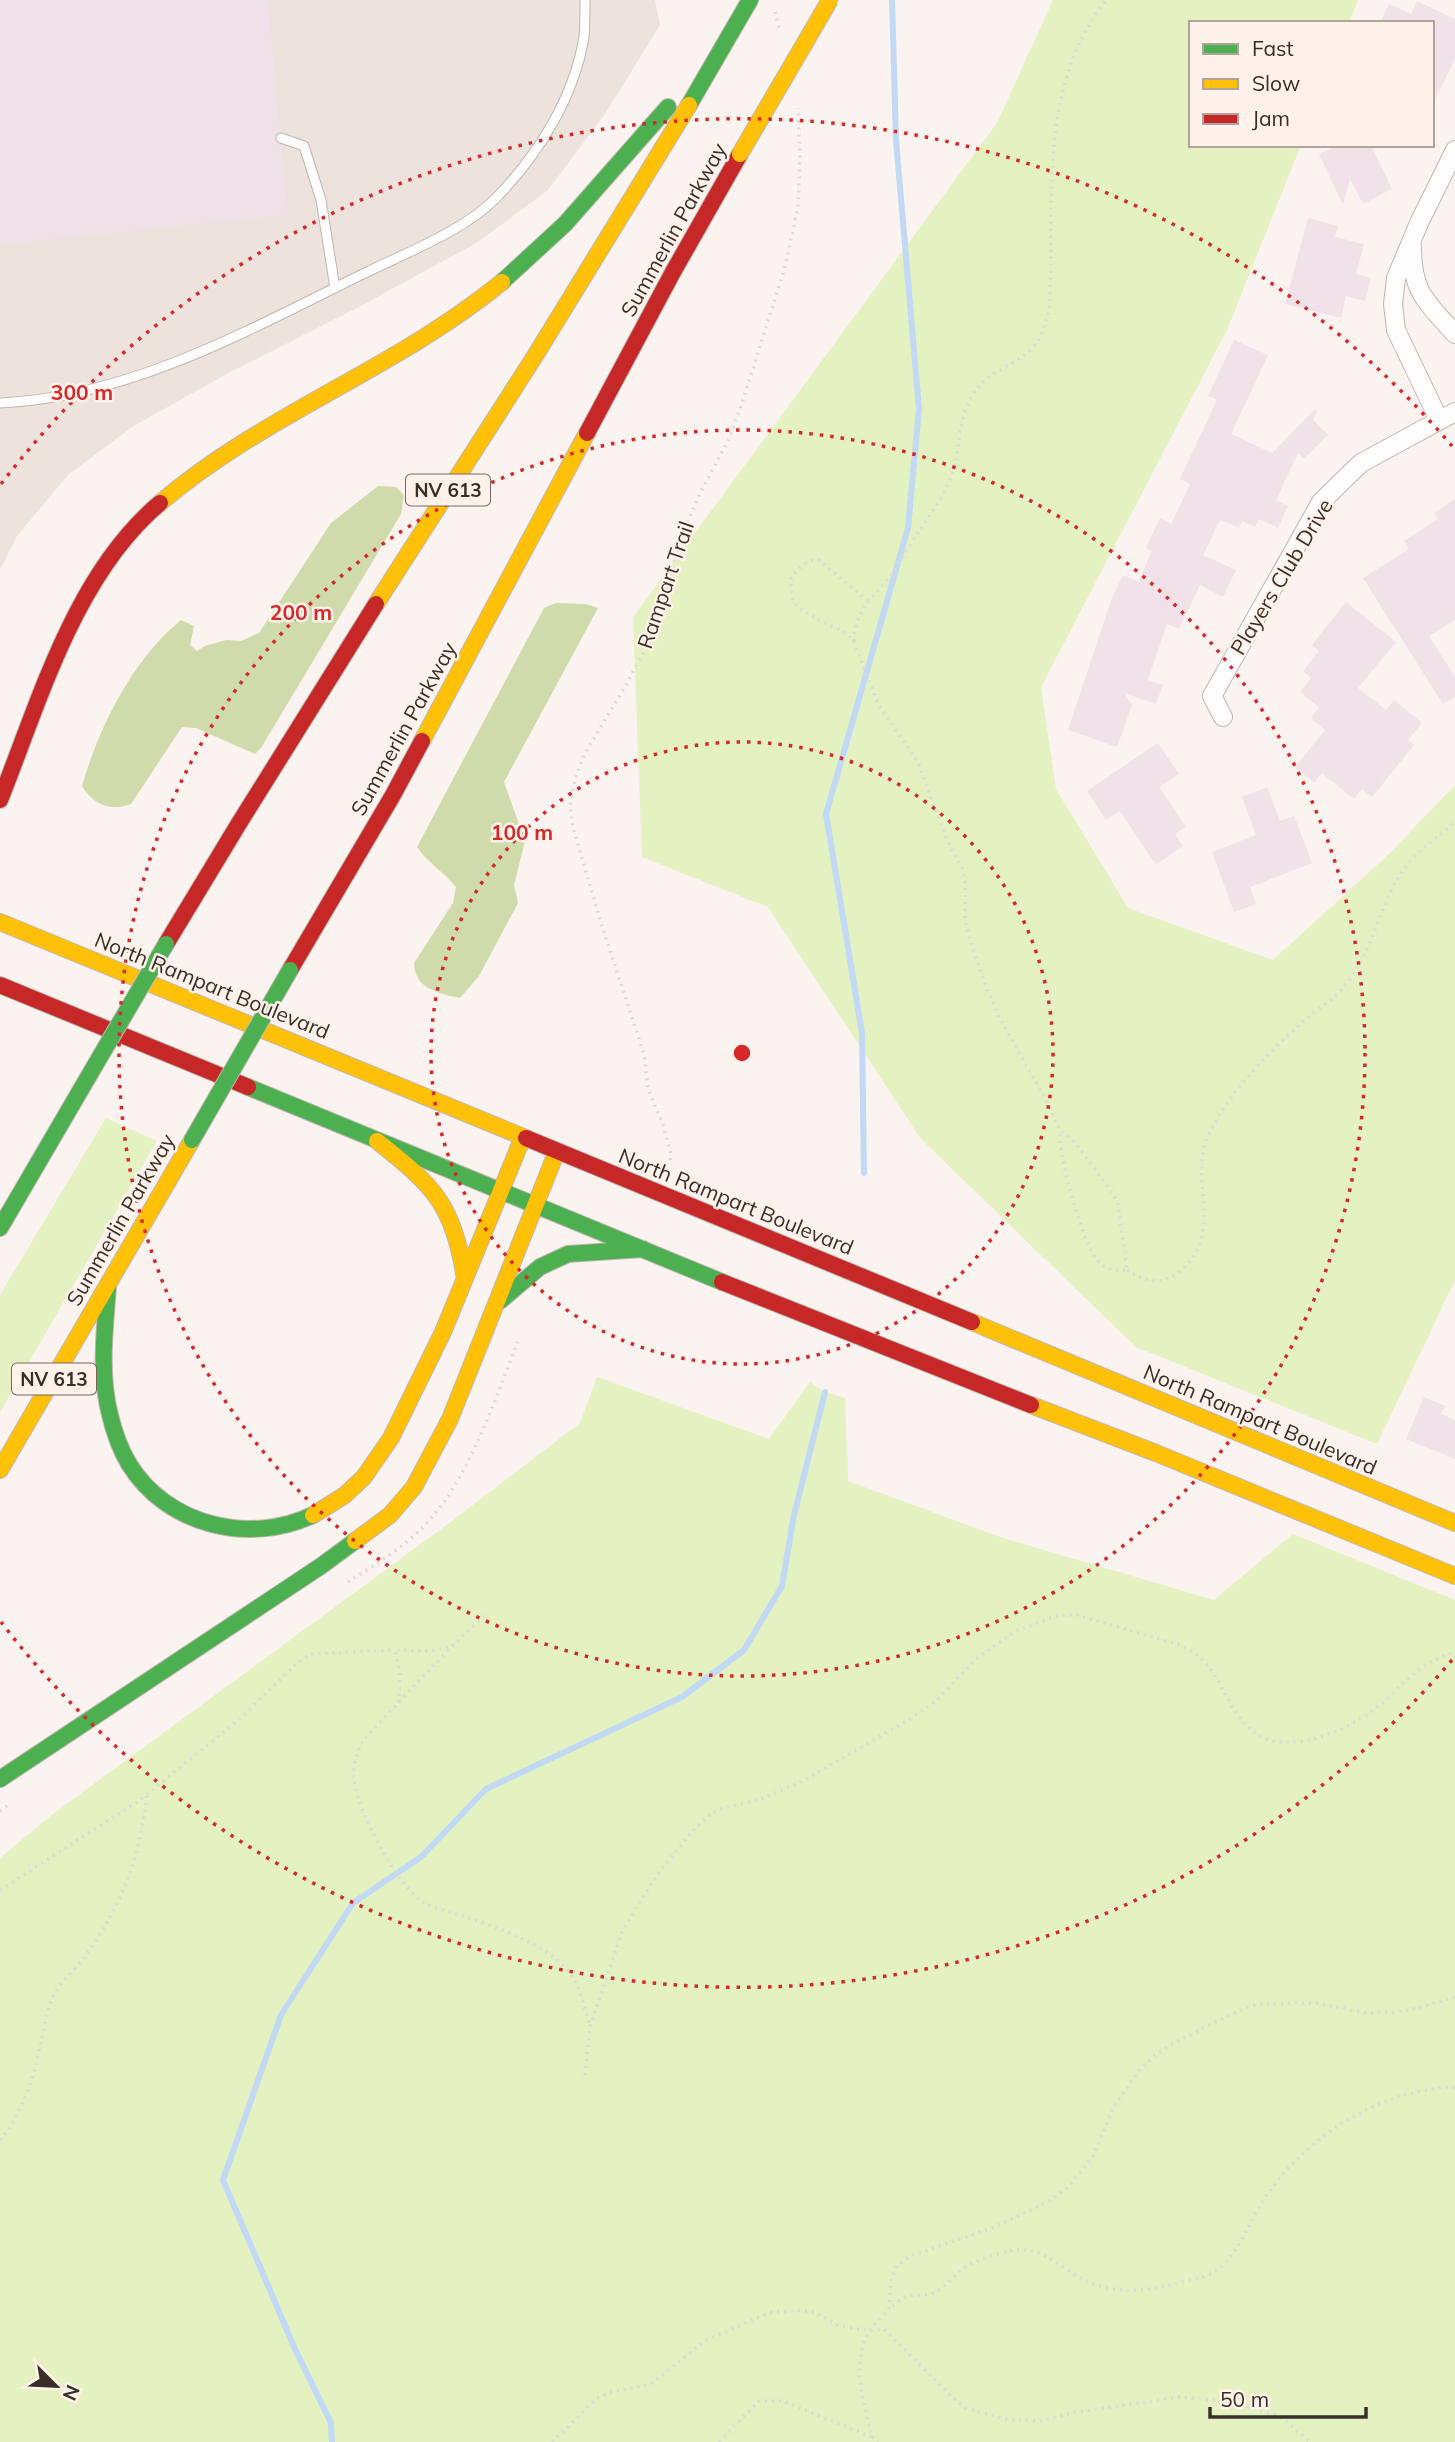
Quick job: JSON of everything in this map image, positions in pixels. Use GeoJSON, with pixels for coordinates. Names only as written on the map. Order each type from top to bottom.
{"type":"FeatureCollection","features":[{"type":"Feature","properties":{"kind":"main road","name":"NV 613"},"geometry":{"type":"LineString","coordinates":[[0,1227],[283,750],[565,306],[750,0]]}},
{"type":"Feature","properties":{"kind":"main road","name":"Summerlin Parkway"},"geometry":{"type":"LineString","coordinates":[[0,1470],[393,795],[673,272],[830,0]]}},
{"type":"Feature","properties":{"kind":"main road"},"geometry":{"type":"LineString","coordinates":[[0,800],[3,786],[86,597],[117,548],[147,514],[211,461],[403,352],[478,301],[531,257],[573,217],[729,37]]}},
{"type":"Feature","properties":{"kind":"main road","name":"North Rampart Boulevard"},"geometry":{"type":"LineString","coordinates":[[0,922],[1455,1523]]}},
{"type":"Feature","properties":{"kind":"main road"},"geometry":{"type":"LineString","coordinates":[[0,985],[500,1192],[956,1377],[1156,1453],[1455,1576]]}},
{"type":"Feature","properties":{"kind":"main road"},"geometry":{"type":"LineString","coordinates":[[108,1287],[103,1369],[105,1397],[114,1436],[124,1456],[152,1491],[178,1510],[208,1525],[243,1531],[283,1527],[307,1519],[341,1499],[363,1479],[388,1444],[429,1363],[523,1137]]}},
{"type":"Feature","properties":{"kind":"main road"},"geometry":{"type":"LineString","coordinates":[[377,1141],[413,1169],[436,1193],[449,1212],[461,1249],[465,1278]]}},
{"type":"Feature","properties":{"kind":"main road"},"geometry":{"type":"LineString","coordinates":[[0,1779],[321,1566],[390,1515],[414,1487],[450,1419],[557,1151]]}},
{"type":"Feature","properties":{"kind":"main road"},"geometry":{"type":"LineString","coordinates":[[498,1303],[540,1267],[568,1254],[643,1249]]}},
{"type":"Feature","properties":{"kind":"street"},"geometry":{"type":"LineString","coordinates":[[1447,416],[1396,330],[1393,304],[1396,278],[1419,223],[1455,150]]}},
{"type":"Feature","properties":{"kind":"street"},"geometry":{"type":"LineString","coordinates":[[1419,223],[1412,246],[1412,270],[1419,293],[1455,334]]}},
{"type":"Feature","properties":{"kind":"street","name":"Players Club Drive"},"geometry":{"type":"LineString","coordinates":[[1223,717],[1212,696],[1321,502],[1361,463],[1447,416]]}},
{"type":"Feature","properties":{"kind":"lane"},"geometry":{"type":"LineString","coordinates":[[0,404],[82,391],[139,374],[234,337],[452,230],[494,200],[524,166],[552,125],[571,85],[584,37],[585,0]]}},
{"type":"Feature","properties":{"kind":"lane"},"geometry":{"type":"LineString","coordinates":[[281,138],[303,146],[321,200],[335,288]]}},
{"type":"Feature","properties":{"kind":"path"},"geometry":{"type":"LineString","coordinates":[[772,0],[781,38]]}},
{"type":"Feature","properties":{"kind":"path"},"geometry":{"type":"LineString","coordinates":[[854,642],[856,622],[868,601],[890,577],[946,490],[952,474],[958,434],[967,402],[991,375],[1036,345],[1043,330],[1049,313],[1050,185],[1059,106],[1076,53],[1087,29],[1106,0]]}},
{"type":"Feature","properties":{"kind":"path","name":"Rampart Trail"},"geometry":{"type":"LineString","coordinates":[[670,1160],[671,1154],[663,1125],[648,1089],[644,1054],[601,923],[573,827],[570,804],[584,755],[651,638],[667,591],[680,539],[729,439],[743,400],[785,267],[798,207],[800,155],[796,101]]}},
{"type":"Feature","properties":{"kind":"path"},"geometry":{"type":"LineString","coordinates":[[868,601],[819,560],[812,559],[802,565],[790,581],[793,601],[803,611],[835,626],[854,642],[879,706],[925,776],[932,804],[962,868],[966,898],[965,919],[975,959],[999,1017],[1060,1130],[1073,1140],[1100,1173],[1118,1204],[1127,1270]]}},
{"type":"Feature","properties":{"kind":"path"},"geometry":{"type":"LineString","coordinates":[[1060,1130],[1058,1141],[1063,1163],[1087,1244],[1100,1264],[1118,1271],[1127,1270],[1138,1278],[1153,1282],[1185,1268],[1196,1252],[1203,1232],[1206,1214],[1202,1166],[1204,1152],[1220,1115],[1252,1073],[1301,1023],[1340,992],[1349,981],[1366,953],[1375,928],[1404,869],[1455,822]]}},
{"type":"Feature","properties":{"kind":"path"},"geometry":{"type":"LineString","coordinates":[[585,2075],[590,2027],[622,1932],[656,1877],[692,1832],[708,1816],[720,1809],[761,1799],[803,1781],[915,1716],[938,1699],[977,1658],[1016,1631],[1058,1615],[1077,1615],[1180,1645],[1195,1652],[1209,1666],[1251,1731],[1273,1742],[1284,1743],[1319,1738],[1359,1720],[1417,1671],[1434,1660],[1455,1652]]}},
{"type":"Feature","properties":{"kind":"path"},"geometry":{"type":"LineString","coordinates":[[484,1616],[364,1739],[357,1754],[354,1782],[359,1800],[388,1863],[417,1899],[526,1939],[565,1968],[576,1983],[590,2027]]}},
{"type":"Feature","properties":{"kind":"path"},"geometry":{"type":"LineString","coordinates":[[0,1890],[148,1794],[244,1715],[297,1663],[311,1654],[430,1651],[451,1647]]}},
{"type":"Feature","properties":{"kind":"path"},"geometry":{"type":"LineString","coordinates":[[395,1650],[400,1672],[399,1704]]}},
{"type":"Feature","properties":{"kind":"path"},"geometry":{"type":"LineString","coordinates":[[0,2140],[14,2121],[28,2090],[55,1992],[83,1959],[117,1906],[137,1855],[148,1794]]}},
{"type":"Feature","properties":{"kind":"path"},"geometry":{"type":"LineString","coordinates":[[890,2309],[891,2278],[897,2266],[910,2256],[992,2228],[1048,2202],[1068,2187],[1093,2156],[1114,2106],[1138,2072],[1155,2055],[1177,2042],[1238,2011],[1258,2004],[1316,2003],[1366,2012],[1396,2012],[1455,1997]]}},
{"type":"Feature","properties":{"kind":"path"},"geometry":{"type":"LineString","coordinates":[[872,2437],[860,2383],[859,2362],[870,2331],[903,2297],[926,2297],[938,2291],[966,2267],[1012,2250],[1038,2252],[1090,2283],[1135,2291],[1157,2289],[1211,2274],[1223,2265],[1234,2251],[1273,2186],[1315,2142],[1364,2110],[1410,2092],[1455,2087]]}},
{"type":"Feature","properties":{"kind":"path"},"geometry":{"type":"LineString","coordinates":[[552,2442],[596,2399],[608,2393],[651,2384],[703,2342],[768,2313],[797,2310],[817,2314],[837,2325],[870,2331],[884,2329],[966,2408],[1008,2420],[1041,2421],[1095,2408],[1180,2396],[1235,2402],[1281,2417],[1310,2442]]}},
{"type":"Feature","properties":{"kind":"path"},"geometry":{"type":"LineString","coordinates":[[719,2442],[759,2401],[768,2400],[783,2401],[872,2437],[878,2442]]}},
{"type":"Feature","properties":{"kind":"shaded area"},"geometry":{"type":"Polygon","coordinates":[[[0,0],[655,0],[660,25],[605,114],[548,190],[478,242],[355,309],[232,371],[132,427],[68,475],[17,536],[0,570],[0,0]]]}},
{"type":"Feature","properties":{"kind":"green space"},"geometry":{"type":"Polygon","coordinates":[[[1053,0],[1358,0],[1350,21],[1189,21],[1189,147],[1300,147],[1227,330],[1041,687],[1056,789],[1128,908],[1273,960],[1389,854],[1455,785],[1455,1280],[1377,1444],[1136,1347],[921,1139],[768,907],[642,857],[633,617],[997,123],[1053,0]]]}},
{"type":"Feature","properties":{"kind":"green space"},"geometry":{"type":"Polygon","coordinates":[[[378,486],[396,487],[404,495],[401,514],[261,748],[255,754],[196,728],[182,727],[131,804],[109,807],[91,798],[82,786],[108,718],[133,674],[164,636],[181,620],[194,626],[190,645],[197,651],[226,640],[241,641],[259,633],[331,523],[378,486]]]}},
{"type":"Feature","properties":{"kind":"green space"},"geometry":{"type":"Polygon","coordinates":[[[556,603],[586,604],[598,608],[504,782],[525,841],[514,885],[518,903],[479,976],[460,998],[444,994],[423,984],[415,972],[414,963],[453,903],[456,887],[417,847],[544,608],[556,603]]]}},
{"type":"Feature","properties":{"kind":"green space"},"geometry":{"type":"Polygon","coordinates":[[[106,1118],[157,1141],[0,1412],[0,1295],[106,1118]]]}},
{"type":"Feature","properties":{"kind":"green space"},"geometry":{"type":"Polygon","coordinates":[[[597,1377],[769,1439],[810,1382],[825,1392],[845,1398],[848,1481],[1003,1538],[1214,1600],[1293,1534],[1455,1600],[1455,2442],[0,2442],[0,1858],[53,1814],[448,1524],[580,1423],[597,1377]]]}},
{"type":"Feature","properties":{"kind":"building"},"geometry":{"type":"Polygon","coordinates":[[[0,0],[268,0],[280,131],[274,139],[281,146],[288,215],[0,245],[0,0]]]}},
{"type":"Feature","properties":{"kind":"building"},"geometry":{"type":"Polygon","coordinates":[[[1417,1],[1455,19],[1455,58],[1434,103],[1434,21],[1381,21],[1389,4],[1411,14],[1417,1]]]}},
{"type":"Feature","properties":{"kind":"building"},"geometry":{"type":"Polygon","coordinates":[[[1334,147],[1372,147],[1392,189],[1363,204],[1350,179],[1343,205],[1319,154],[1334,147]]]}},
{"type":"Feature","properties":{"kind":"building"},"geometry":{"type":"Polygon","coordinates":[[[1308,218],[1338,226],[1335,237],[1364,244],[1356,274],[1371,278],[1365,301],[1346,296],[1341,318],[1285,304],[1308,218]]]}},
{"type":"Feature","properties":{"kind":"building"},"geometry":{"type":"Polygon","coordinates":[[[1234,340],[1268,355],[1231,434],[1272,453],[1315,409],[1317,411],[1313,420],[1328,435],[1304,459],[1298,453],[1276,500],[1288,506],[1278,528],[1259,519],[1255,527],[1242,521],[1239,528],[1220,520],[1203,555],[1236,570],[1223,597],[1200,585],[1179,629],[1167,624],[1148,680],[1163,685],[1156,704],[1124,693],[1132,705],[1117,747],[1068,730],[1112,598],[1123,575],[1138,582],[1152,551],[1146,548],[1160,518],[1171,524],[1190,484],[1180,479],[1217,400],[1208,396],[1234,340]]]}},
{"type":"Feature","properties":{"kind":"building"},"geometry":{"type":"Polygon","coordinates":[[[1455,499],[1455,620],[1429,636],[1455,677],[1455,697],[1443,704],[1363,578],[1409,549],[1404,541],[1438,519],[1434,513],[1455,499]]]}},
{"type":"Feature","properties":{"kind":"building"},"geometry":{"type":"Polygon","coordinates":[[[1346,602],[1396,642],[1358,688],[1386,710],[1394,700],[1422,723],[1408,740],[1414,745],[1372,797],[1362,789],[1354,799],[1322,773],[1314,783],[1295,767],[1325,730],[1311,718],[1319,707],[1300,692],[1311,678],[1303,671],[1319,651],[1312,645],[1346,602]]]}},
{"type":"Feature","properties":{"kind":"building"},"geometry":{"type":"Polygon","coordinates":[[[1158,743],[1179,774],[1159,787],[1186,827],[1175,834],[1183,846],[1156,865],[1120,811],[1106,820],[1087,791],[1158,743]]]}},
{"type":"Feature","properties":{"kind":"building"},"geometry":{"type":"Polygon","coordinates":[[[1267,787],[1280,821],[1294,816],[1312,863],[1250,887],[1256,904],[1234,912],[1212,852],[1256,835],[1242,797],[1267,787]]]}},
{"type":"Feature","properties":{"kind":"building"},"geometry":{"type":"Polygon","coordinates":[[[1424,1397],[1445,1406],[1441,1414],[1455,1420],[1455,1459],[1406,1439],[1424,1397]]]}},
{"type":"Feature","properties":{"kind":"waterway"},"geometry":{"type":"LineString","coordinates":[[864,1173],[862,1033],[826,814],[908,528],[919,409],[896,140],[892,0]]}},
{"type":"Feature","properties":{"kind":"waterway"},"geometry":{"type":"LineString","coordinates":[[332,2442],[331,2423],[295,2349],[223,2180],[281,2015],[353,1903],[421,1857],[486,1789],[682,1697],[744,1650],[782,1586],[794,1515],[825,1392]]}},
{"type":"Feature","properties":{"kind":"traffic: fast"},"geometry":{"type":"LineString","coordinates":[[689,105],[750,0]]}},
{"type":"Feature","properties":{"kind":"traffic: fast"},"geometry":{"type":"LineString","coordinates":[[502,282],[565,224],[668,107]]}},
{"type":"Feature","properties":{"kind":"traffic: fast"},"geometry":{"type":"LineString","coordinates":[[80,1091],[166,944]]}},
{"type":"Feature","properties":{"kind":"traffic: fast"},"geometry":{"type":"LineString","coordinates":[[192,1140],[290,970]]}},
{"type":"Feature","properties":{"kind":"traffic: fast"},"geometry":{"type":"LineString","coordinates":[[248,1087],[722,1282]]}},
{"type":"Feature","properties":{"kind":"traffic: fast"},"geometry":{"type":"LineString","coordinates":[[0,1228],[80,1091]]}},
{"type":"Feature","properties":{"kind":"traffic: fast"},"geometry":{"type":"LineString","coordinates":[[500,1301],[540,1267],[568,1254],[643,1249]]}},
{"type":"Feature","properties":{"kind":"traffic: fast"},"geometry":{"type":"LineString","coordinates":[[108,1287],[104,1351],[107,1399],[120,1446],[129,1464],[145,1485],[165,1502],[187,1515],[212,1524],[263,1528],[289,1524],[313,1515]]}},
{"type":"Feature","properties":{"kind":"traffic: fast"},"geometry":{"type":"LineString","coordinates":[[0,1779],[355,1541]]}},
{"type":"Feature","properties":{"kind":"traffic: slow"},"geometry":{"type":"LineString","coordinates":[[740,154],[830,0]]}},
{"type":"Feature","properties":{"kind":"traffic: slow"},"geometry":{"type":"LineString","coordinates":[[376,604],[535,356],[689,105]]}},
{"type":"Feature","properties":{"kind":"traffic: slow"},"geometry":{"type":"LineString","coordinates":[[160,503],[242,443],[418,341],[502,282]]}},
{"type":"Feature","properties":{"kind":"traffic: slow"},"geometry":{"type":"LineString","coordinates":[[422,741],[587,433]]}},
{"type":"Feature","properties":{"kind":"traffic: slow"},"geometry":{"type":"LineString","coordinates":[[0,922],[526,1138]]}},
{"type":"Feature","properties":{"kind":"traffic: slow"},"geometry":{"type":"LineString","coordinates":[[313,1515],[345,1495],[364,1477],[391,1438],[443,1332],[523,1137]]}},
{"type":"Feature","properties":{"kind":"traffic: slow"},"geometry":{"type":"LineString","coordinates":[[0,1470],[192,1140]]}},
{"type":"Feature","properties":{"kind":"traffic: slow"},"geometry":{"type":"LineString","coordinates":[[377,1141],[413,1171],[438,1199],[454,1231],[465,1278]]}},
{"type":"Feature","properties":{"kind":"traffic: slow"},"geometry":{"type":"LineString","coordinates":[[355,1541],[390,1515],[414,1487],[450,1419],[557,1151]]}},
{"type":"Feature","properties":{"kind":"traffic: slow"},"geometry":{"type":"LineString","coordinates":[[972,1322],[1455,1523]]}},
{"type":"Feature","properties":{"kind":"traffic: slow"},"geometry":{"type":"LineString","coordinates":[[1031,1405],[1156,1453],[1455,1576]]}},
{"type":"Feature","properties":{"kind":"traffic: jam"},"geometry":{"type":"LineString","coordinates":[[587,433],[740,154]]}},
{"type":"Feature","properties":{"kind":"traffic: jam"},"geometry":{"type":"LineString","coordinates":[[0,800],[46,681],[83,602],[105,565],[130,532],[160,503]]}},
{"type":"Feature","properties":{"kind":"traffic: jam"},"geometry":{"type":"LineString","coordinates":[[166,944],[376,604]]}},
{"type":"Feature","properties":{"kind":"traffic: jam"},"geometry":{"type":"LineString","coordinates":[[290,970],[422,741]]}},
{"type":"Feature","properties":{"kind":"traffic: jam"},"geometry":{"type":"LineString","coordinates":[[0,985],[248,1087]]}},
{"type":"Feature","properties":{"kind":"traffic: jam"},"geometry":{"type":"LineString","coordinates":[[526,1138],[972,1322]]}},
{"type":"Feature","properties":{"kind":"traffic: jam"},"geometry":{"type":"LineString","coordinates":[[722,1282],[1031,1405]]}}]}
